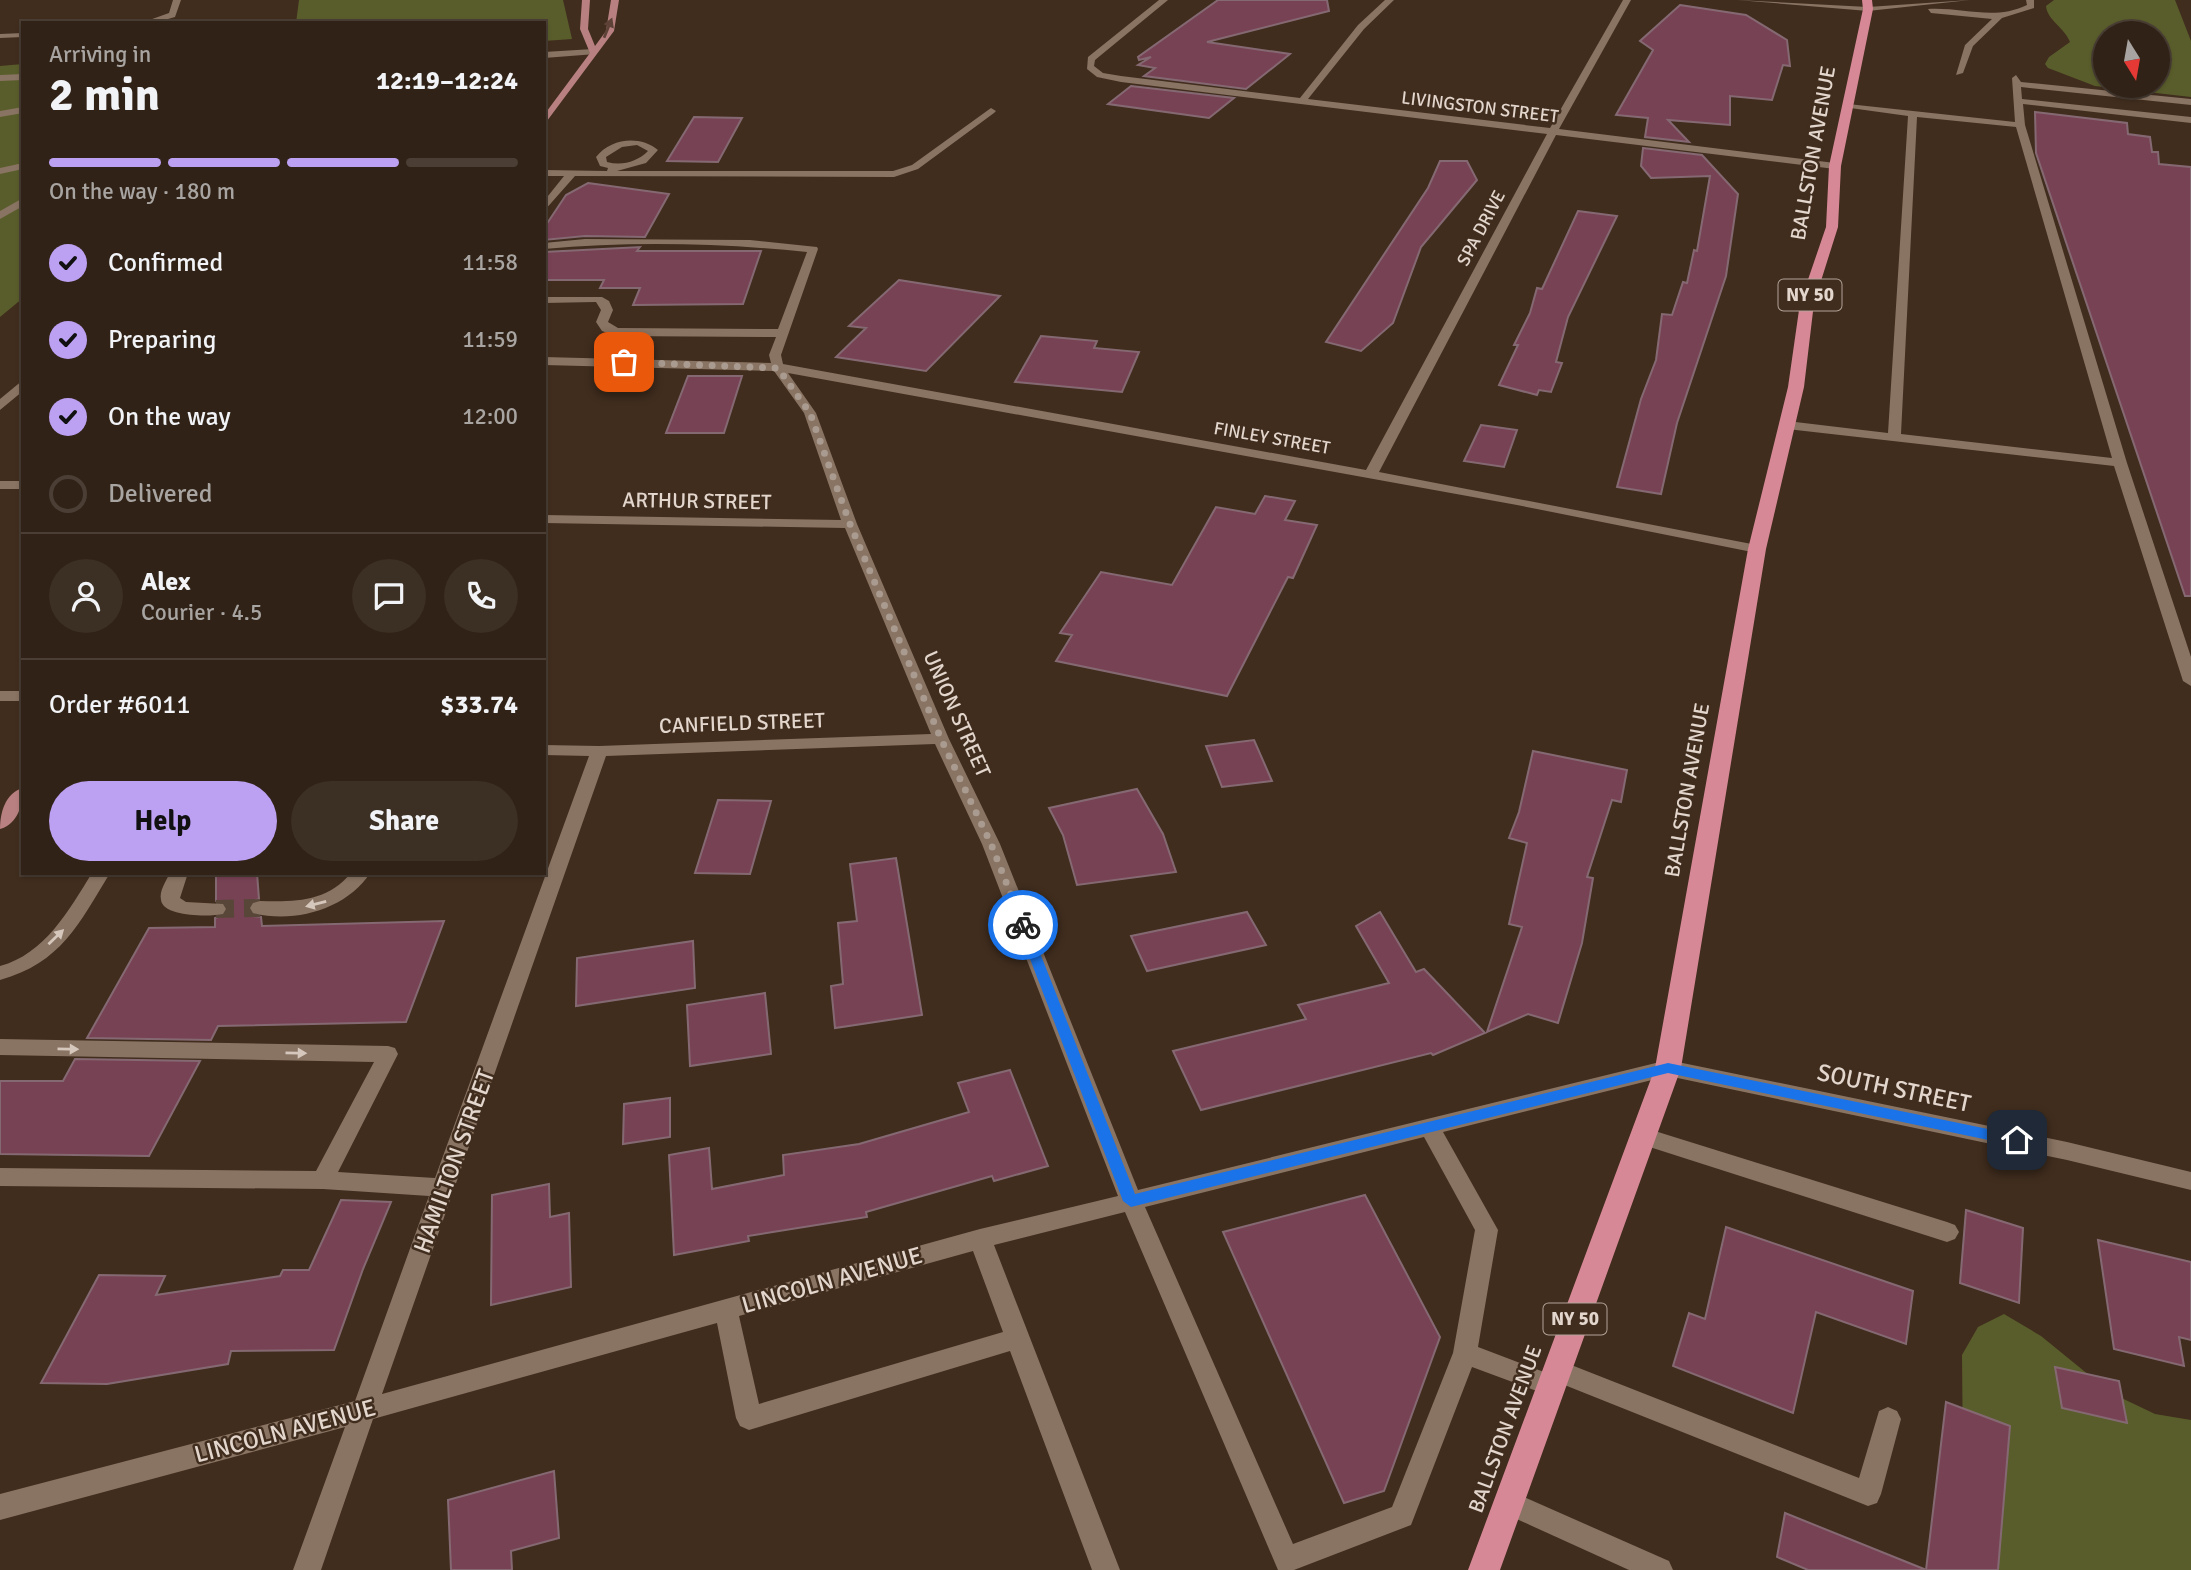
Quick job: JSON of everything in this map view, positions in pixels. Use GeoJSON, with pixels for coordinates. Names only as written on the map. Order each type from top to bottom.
{"type":"FeatureCollection","features":[{"type":"Feature","properties":{"kind":"highway","name":"BALLSTON AVENUE"},"geometry":{"type":"LineString","coordinates":[[1483,1570],[1668,1068],[1757,549],[1796,387],[1807,303],[1832,227],[1835,166],[1868,4]]}},
{"type":"Feature","properties":{"kind":"main road"},"geometry":{"type":"LineString","coordinates":[[586,0],[584,29],[593,52]]}},
{"type":"Feature","properties":{"kind":"main road"},"geometry":{"type":"LineString","coordinates":[[549,110],[610,31],[615,0]]}},
{"type":"Feature","properties":{"kind":"main road"},"geometry":{"type":"LineString","coordinates":[[0,823],[21,797]]}},
{"type":"Feature","properties":{"kind":"street"},"geometry":{"type":"LineString","coordinates":[[152,21],[172,15],[177,0]]}},
{"type":"Feature","properties":{"kind":"street","name":"LIVINGSTON STREET"},"geometry":{"type":"LineString","coordinates":[[1164,0],[1091,59],[1090,67],[1094,72],[1121,79],[1835,166]]}},
{"type":"Feature","properties":{"kind":"street"},"geometry":{"type":"LineString","coordinates":[[1302,101],[1361,27],[1390,0]]}},
{"type":"Feature","properties":{"kind":"street","name":"SPA DRIVE"},"geometry":{"type":"LineString","coordinates":[[1370,475],[1553,131],[1627,0]]}},
{"type":"Feature","properties":{"kind":"street"},"geometry":{"type":"LineString","coordinates":[[1741,0],[1912,5],[1966,0]]}},
{"type":"Feature","properties":{"kind":"street"},"geometry":{"type":"LineString","coordinates":[[1912,5],[1957,14],[2000,15],[2020,13],[2031,5],[2030,0]]}},
{"type":"Feature","properties":{"kind":"street"},"geometry":{"type":"LineString","coordinates":[[1959,73],[1969,45],[2000,15]]}},
{"type":"Feature","properties":{"kind":"street"},"geometry":{"type":"LineString","coordinates":[[0,36],[21,35]]}},
{"type":"Feature","properties":{"kind":"street"},"geometry":{"type":"LineString","coordinates":[[546,55],[593,52]]}},
{"type":"Feature","properties":{"kind":"street"},"geometry":{"type":"LineString","coordinates":[[0,78],[21,76]]}},
{"type":"Feature","properties":{"kind":"street"},"geometry":{"type":"LineString","coordinates":[[2191,102],[2016,81],[2020,125],[2120,463],[2191,681]]}},
{"type":"Feature","properties":{"kind":"street"},"geometry":{"type":"LineString","coordinates":[[2017,101],[2191,120]]}},
{"type":"Feature","properties":{"kind":"street"},"geometry":{"type":"LineString","coordinates":[[1848,107],[2020,125]]}},
{"type":"Feature","properties":{"kind":"street"},"geometry":{"type":"LineString","coordinates":[[0,114],[21,110]]}},
{"type":"Feature","properties":{"kind":"street"},"geometry":{"type":"LineString","coordinates":[[546,173],[612,170],[867,176],[894,174],[915,167],[991,111]]}},
{"type":"Feature","properties":{"kind":"street"},"geometry":{"type":"LineString","coordinates":[[1894,436],[1913,114]]}},
{"type":"Feature","properties":{"kind":"street"},"geometry":{"type":"LineString","coordinates":[[0,171],[21,166]]}},
{"type":"Feature","properties":{"kind":"street"},"geometry":{"type":"LineString","coordinates":[[546,206],[572,173]]}},
{"type":"Feature","properties":{"kind":"street"},"geometry":{"type":"LineString","coordinates":[[0,216],[21,202]]}},
{"type":"Feature","properties":{"kind":"street"},"geometry":{"type":"LineString","coordinates":[[546,246],[585,242],[750,243],[813,249],[775,355],[778,368]]}},
{"type":"Feature","properties":{"kind":"street"},"geometry":{"type":"LineString","coordinates":[[546,300],[598,299],[605,303],[607,310],[602,322],[606,328],[617,332],[783,333]]}},
{"type":"Feature","properties":{"kind":"street","name":"FINLEY STREET"},"geometry":{"type":"LineString","coordinates":[[546,361],[778,368],[1370,475],[1757,549]]}},
{"type":"Feature","properties":{"kind":"street","name":"UNION STREET"},"geometry":{"type":"LineString","coordinates":[[778,368],[810,413],[850,524],[941,739],[991,844],[1131,1201],[1286,1560],[1402,1516],[1465,1353]]}},
{"type":"Feature","properties":{"kind":"street"},"geometry":{"type":"LineString","coordinates":[[0,406],[21,386]]}},
{"type":"Feature","properties":{"kind":"street"},"geometry":{"type":"LineString","coordinates":[[1787,425],[2120,463]]}},
{"type":"Feature","properties":{"kind":"street"},"geometry":{"type":"LineString","coordinates":[[0,485],[21,485]]}},
{"type":"Feature","properties":{"kind":"street","name":"ARTHUR STREET"},"geometry":{"type":"LineString","coordinates":[[546,519],[850,524]]}},
{"type":"Feature","properties":{"kind":"street"},"geometry":{"type":"LineString","coordinates":[[0,696],[21,696]]}},
{"type":"Feature","properties":{"kind":"street","name":"CANFIELD STREET"},"geometry":{"type":"LineString","coordinates":[[546,750],[599,751],[941,739]]}},
{"type":"Feature","properties":{"kind":"street","name":"HAMILTON STREET"},"geometry":{"type":"LineString","coordinates":[[307,1570],[599,751]]}},
{"type":"Feature","properties":{"kind":"street"},"geometry":{"type":"LineString","coordinates":[[0,973],[30,962],[64,930],[100,875]]}},
{"type":"Feature","properties":{"kind":"street"},"geometry":{"type":"LineString","coordinates":[[178,875],[171,890],[170,901],[183,908],[216,909]]}},
{"type":"Feature","properties":{"kind":"street"},"geometry":{"type":"LineString","coordinates":[[260,908],[303,908],[331,901],[350,890],[360,875]]}},
{"type":"Feature","properties":{"kind":"street"},"geometry":{"type":"LineString","coordinates":[[0,1047],[388,1054],[323,1180]]}},
{"type":"Feature","properties":{"kind":"street","name":"LINCOLN AVENUE"},"geometry":{"type":"LineString","coordinates":[[0,1507],[365,1410],[980,1239],[1668,1068]]}},
{"type":"Feature","properties":{"kind":"street","name":"SOUTH STREET"},"geometry":{"type":"LineString","coordinates":[[1668,1068],[2067,1151],[2191,1181]]}},
{"type":"Feature","properties":{"kind":"street"},"geometry":{"type":"LineString","coordinates":[[1429,1128],[1487,1230],[1465,1353],[1553,1378],[1868,1494],[1888,1419]]}},
{"type":"Feature","properties":{"kind":"street"},"geometry":{"type":"LineString","coordinates":[[1642,1136],[1947,1232]]}},
{"type":"Feature","properties":{"kind":"street"},"geometry":{"type":"LineString","coordinates":[[0,1177],[323,1180],[444,1188]]}},
{"type":"Feature","properties":{"kind":"street"},"geometry":{"type":"LineString","coordinates":[[980,1239],[1106,1570]]}},
{"type":"Feature","properties":{"kind":"street"},"geometry":{"type":"LineString","coordinates":[[726,1310],[749,1418],[1018,1338]]}},
{"type":"Feature","properties":{"kind":"street"},"geometry":{"type":"LineString","coordinates":[[1508,1502],[1659,1570]]}},
{"type":"Feature","properties":{"kind":"green space"},"geometry":{"type":"Polygon","coordinates":[[[299,0],[563,0],[572,39],[546,41],[546,21],[296,21],[299,0]]]}},
{"type":"Feature","properties":{"kind":"green space"},"geometry":{"type":"Polygon","coordinates":[[[2054,0],[2175,0],[2191,41],[2191,97],[2170,95],[2170,21],[2093,21],[2093,85],[2048,68],[2045,64],[2049,57],[2070,42],[2046,6],[2054,0]]]}},
{"type":"Feature","properties":{"kind":"green space"},"geometry":{"type":"Polygon","coordinates":[[[21,64],[21,300],[0,317],[0,66],[21,64]]]}},
{"type":"Feature","properties":{"kind":"green space"},"geometry":{"type":"Polygon","coordinates":[[[2004,1314],[2041,1336],[2111,1393],[2155,1414],[2191,1420],[2191,1570],[1964,1570],[1962,1355],[1978,1327],[2004,1314]]]}},
{"type":"Feature","properties":{"kind":"building"},"geometry":{"type":"Polygon","coordinates":[[[1218,0],[1327,0],[1329,11],[1207,42],[1290,54],[1246,89],[1144,76],[1155,68],[1138,65],[1151,57],[1139,60],[1138,57],[1218,0]]]}},
{"type":"Feature","properties":{"kind":"building"},"geometry":{"type":"Polygon","coordinates":[[[1680,5],[1746,15],[1787,40],[1790,66],[1783,65],[1772,100],[1730,96],[1730,125],[1668,120],[1689,142],[1645,137],[1648,118],[1616,115],[1653,50],[1640,41],[1680,5]]]}},
{"type":"Feature","properties":{"kind":"building"},"geometry":{"type":"Polygon","coordinates":[[[1131,86],[1234,98],[1209,118],[1108,104],[1131,86]]]}},
{"type":"Feature","properties":{"kind":"building"},"geometry":{"type":"Polygon","coordinates":[[[2035,112],[2127,123],[2128,134],[2150,137],[2152,152],[2158,152],[2159,164],[2191,167],[2191,596],[2185,596],[2036,153],[2035,112]]]}},
{"type":"Feature","properties":{"kind":"building"},"geometry":{"type":"Polygon","coordinates":[[[694,117],[742,118],[718,162],[667,161],[694,117]]]}},
{"type":"Feature","properties":{"kind":"building"},"geometry":{"type":"Polygon","coordinates":[[[1643,148],[1702,155],[1738,194],[1726,276],[1677,423],[1661,494],[1617,487],[1641,399],[1656,360],[1662,314],[1672,315],[1683,282],[1687,283],[1694,250],[1697,251],[1710,176],[1651,178],[1641,166],[1643,148]]]}},
{"type":"Feature","properties":{"kind":"building"},"geometry":{"type":"Polygon","coordinates":[[[1440,161],[1467,161],[1477,180],[1421,247],[1393,323],[1361,351],[1326,342],[1428,188],[1440,161]]]}},
{"type":"Feature","properties":{"kind":"building"},"geometry":{"type":"Polygon","coordinates":[[[588,183],[669,194],[645,237],[585,236],[546,240],[546,225],[566,195],[588,183]]]}},
{"type":"Feature","properties":{"kind":"building"},"geometry":{"type":"Polygon","coordinates":[[[1578,211],[1617,216],[1568,317],[1556,362],[1562,363],[1551,392],[1539,390],[1537,395],[1499,385],[1518,345],[1514,345],[1530,313],[1537,288],[1542,289],[1578,211]]]}},
{"type":"Feature","properties":{"kind":"building"},"geometry":{"type":"Polygon","coordinates":[[[640,247],[637,251],[761,251],[743,304],[633,305],[640,288],[600,288],[604,280],[546,280],[546,252],[640,247]]]}},
{"type":"Feature","properties":{"kind":"building"},"geometry":{"type":"Polygon","coordinates":[[[899,280],[1000,296],[926,371],[836,357],[866,328],[849,326],[899,280]]]}},
{"type":"Feature","properties":{"kind":"building"},"geometry":{"type":"Polygon","coordinates":[[[1041,336],[1097,341],[1094,348],[1139,352],[1122,392],[1015,382],[1041,336]]]}},
{"type":"Feature","properties":{"kind":"building"},"geometry":{"type":"Polygon","coordinates":[[[688,376],[742,376],[724,433],[666,433],[688,376]]]}},
{"type":"Feature","properties":{"kind":"building"},"geometry":{"type":"Polygon","coordinates":[[[1481,425],[1517,430],[1504,467],[1464,461],[1481,425]]]}},
{"type":"Feature","properties":{"kind":"building"},"geometry":{"type":"Polygon","coordinates":[[[1265,496],[1295,501],[1285,520],[1317,525],[1293,578],[1288,577],[1227,696],[1056,661],[1072,635],[1060,633],[1101,572],[1172,585],[1216,507],[1255,514],[1265,496]]]}},
{"type":"Feature","properties":{"kind":"building"},"geometry":{"type":"Polygon","coordinates":[[[1254,740],[1272,781],[1222,787],[1206,746],[1254,740]]]}},
{"type":"Feature","properties":{"kind":"building"},"geometry":{"type":"Polygon","coordinates":[[[1533,751],[1627,770],[1621,802],[1612,800],[1587,877],[1593,878],[1582,943],[1558,1023],[1528,1014],[1487,1032],[1522,927],[1509,924],[1527,843],[1509,838],[1519,812],[1533,751]]]}},
{"type":"Feature","properties":{"kind":"building"},"geometry":{"type":"Polygon","coordinates":[[[1137,789],[1163,834],[1176,872],[1077,885],[1063,835],[1049,808],[1137,789]]]}},
{"type":"Feature","properties":{"kind":"building"},"geometry":{"type":"Polygon","coordinates":[[[718,800],[771,801],[750,874],[695,873],[718,800]]]}},
{"type":"Feature","properties":{"kind":"building"},"geometry":{"type":"Polygon","coordinates":[[[896,858],[922,1015],[835,1028],[831,986],[843,984],[838,923],[857,921],[850,864],[896,858]]]}},
{"type":"Feature","properties":{"kind":"building"},"geometry":{"type":"Polygon","coordinates":[[[216,875],[257,875],[259,899],[251,902],[248,909],[253,916],[261,917],[262,926],[444,921],[406,1022],[218,1026],[211,1040],[87,1038],[149,928],[215,927],[215,918],[225,915],[228,910],[225,903],[216,901],[216,875]]]}},
{"type":"Feature","properties":{"kind":"building"},"geometry":{"type":"Polygon","coordinates":[[[1247,912],[1266,945],[1147,971],[1131,936],[1247,912]]]}},
{"type":"Feature","properties":{"kind":"building"},"geometry":{"type":"Polygon","coordinates":[[[1380,912],[1416,972],[1424,969],[1485,1033],[1433,1055],[1431,1053],[1201,1110],[1173,1051],[1306,1019],[1298,1005],[1389,983],[1356,926],[1380,912]]]}},
{"type":"Feature","properties":{"kind":"building"},"geometry":{"type":"Polygon","coordinates":[[[693,941],[695,988],[576,1006],[577,958],[693,941]]]}},
{"type":"Feature","properties":{"kind":"building"},"geometry":{"type":"Polygon","coordinates":[[[765,993],[771,1054],[690,1066],[687,1005],[765,993]]]}},
{"type":"Feature","properties":{"kind":"building"},"geometry":{"type":"Polygon","coordinates":[[[75,1059],[200,1061],[149,1156],[0,1154],[0,1081],[63,1081],[75,1059]]]}},
{"type":"Feature","properties":{"kind":"building"},"geometry":{"type":"Polygon","coordinates":[[[1010,1070],[1048,1166],[994,1181],[992,1176],[866,1212],[867,1217],[748,1236],[749,1241],[674,1255],[669,1155],[709,1148],[712,1189],[784,1175],[783,1155],[859,1144],[969,1112],[958,1083],[1010,1070]]]}},
{"type":"Feature","properties":{"kind":"building"},"geometry":{"type":"Polygon","coordinates":[[[670,1098],[670,1137],[623,1144],[624,1104],[670,1098]]]}},
{"type":"Feature","properties":{"kind":"building"},"geometry":{"type":"Polygon","coordinates":[[[549,1184],[550,1217],[569,1213],[571,1287],[491,1305],[492,1195],[549,1184]]]}},
{"type":"Feature","properties":{"kind":"building"},"geometry":{"type":"Polygon","coordinates":[[[1365,1195],[1440,1337],[1384,1491],[1344,1503],[1223,1232],[1365,1195]]]}},
{"type":"Feature","properties":{"kind":"building"},"geometry":{"type":"Polygon","coordinates":[[[341,1200],[391,1202],[334,1350],[231,1351],[228,1364],[107,1384],[41,1383],[99,1275],[165,1276],[156,1295],[280,1276],[283,1270],[309,1270],[341,1200]]]}},
{"type":"Feature","properties":{"kind":"building"},"geometry":{"type":"Polygon","coordinates":[[[1966,1210],[2023,1228],[2019,1303],[1960,1283],[1966,1210]]]}},
{"type":"Feature","properties":{"kind":"building"},"geometry":{"type":"Polygon","coordinates":[[[1726,1227],[1913,1291],[1906,1344],[1816,1312],[1793,1413],[1673,1366],[1689,1313],[1705,1319],[1726,1227]]]}},
{"type":"Feature","properties":{"kind":"building"},"geometry":{"type":"Polygon","coordinates":[[[2098,1240],[2191,1262],[2191,1340],[2179,1337],[2184,1366],[2114,1349],[2098,1240]]]}},
{"type":"Feature","properties":{"kind":"building"},"geometry":{"type":"Polygon","coordinates":[[[2055,1367],[2119,1381],[2127,1423],[2062,1408],[2055,1367]]]}},
{"type":"Feature","properties":{"kind":"building"},"geometry":{"type":"Polygon","coordinates":[[[1946,1402],[2010,1426],[1998,1570],[1926,1570],[1946,1402]]]}},
{"type":"Feature","properties":{"kind":"building"},"geometry":{"type":"Polygon","coordinates":[[[554,1471],[559,1538],[511,1551],[512,1570],[451,1570],[448,1500],[554,1471]]]}},
{"type":"Feature","properties":{"kind":"building"},"geometry":{"type":"Polygon","coordinates":[[[1785,1513],[1924,1570],[1808,1570],[1777,1557],[1785,1513]]]}},
{"type":"Feature","properties":{"kind":"tunnel"},"geometry":{"type":"LineString","coordinates":[[216,909],[260,908]]}},
{"type":"Feature","properties":{"kind":"way so far"},"geometry":{"type":"LineString","coordinates":[[624,362],[778,368],[810,413],[850,524],[941,739],[991,844],[1023,925]]}},
{"type":"Feature","properties":{"kind":"route"},"geometry":{"type":"LineString","coordinates":[[1023,925],[1131,1201],[1668,1068],[2017,1140]]}}]}
